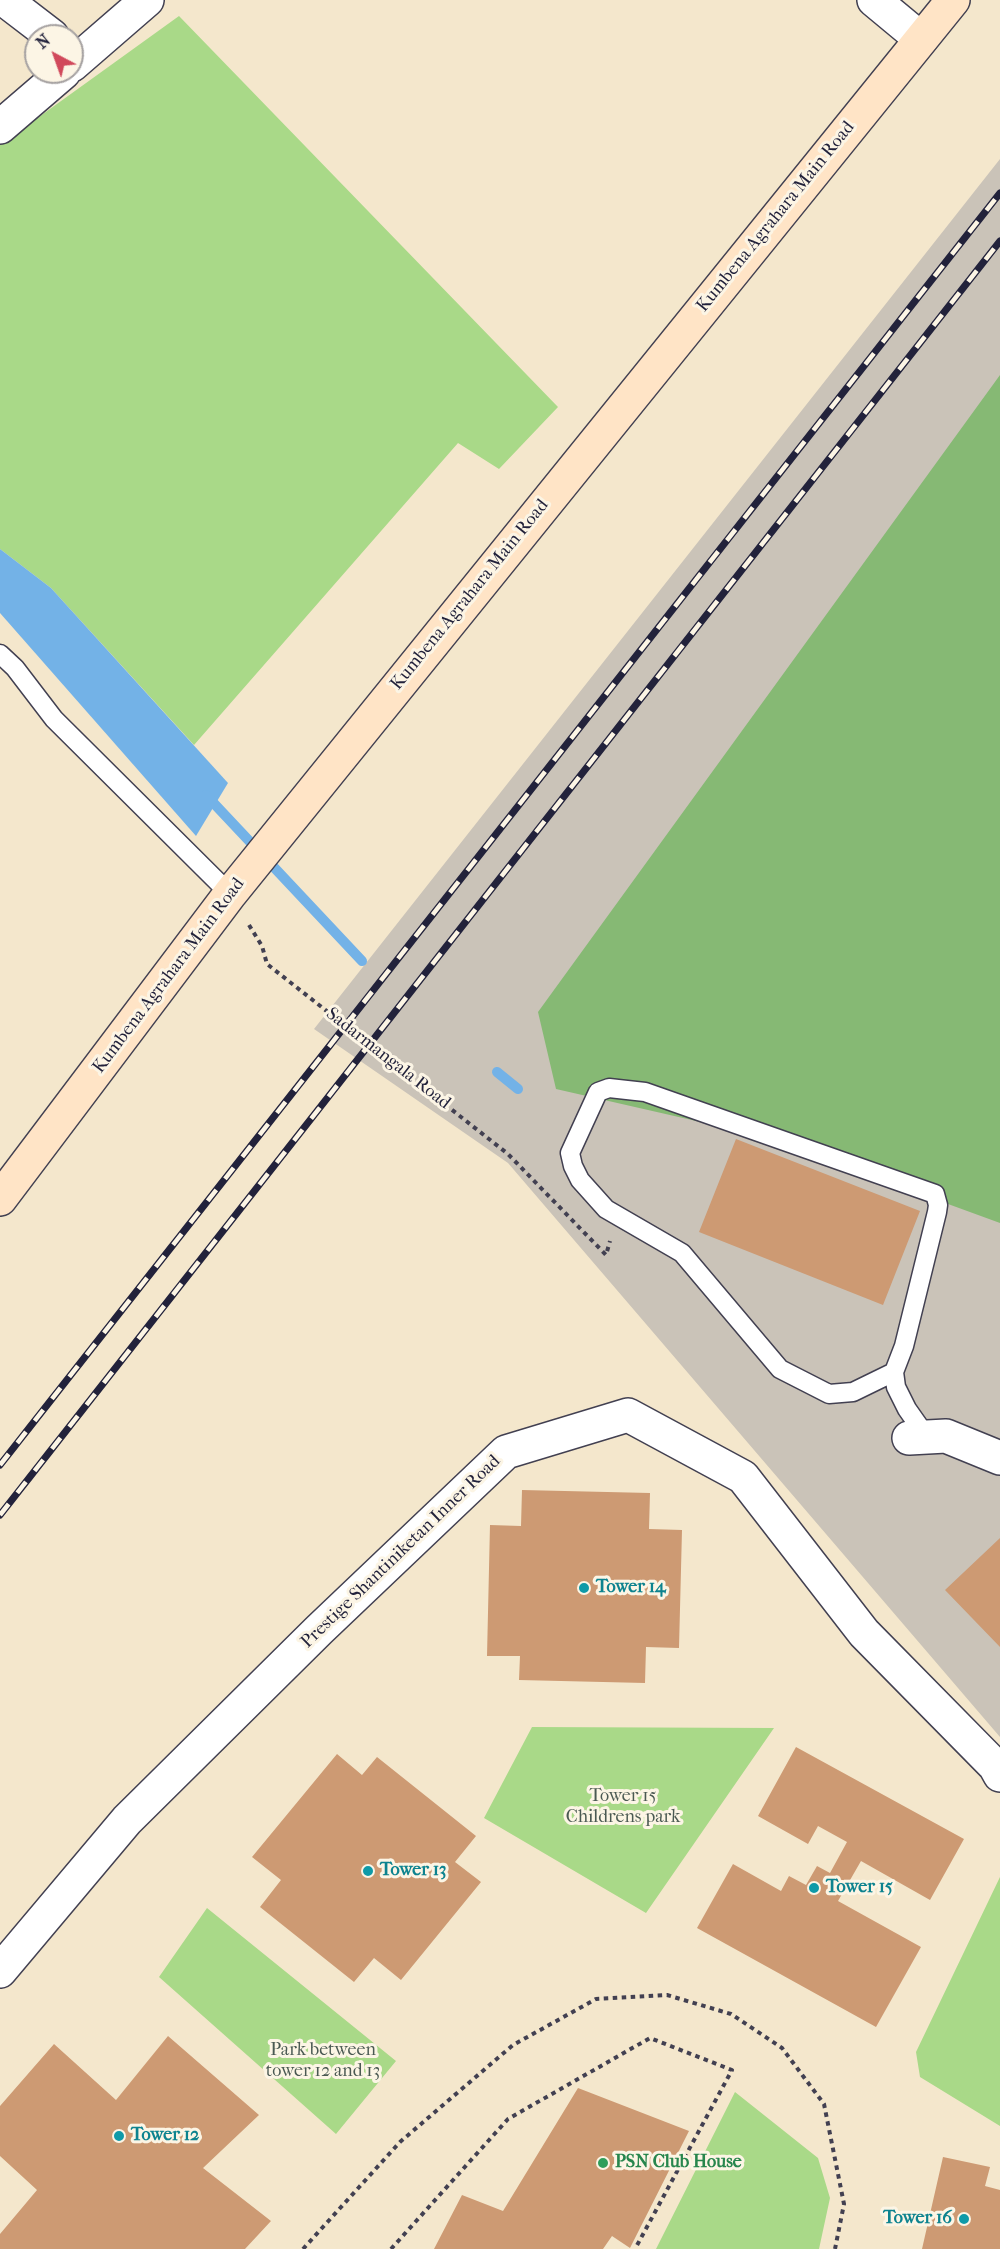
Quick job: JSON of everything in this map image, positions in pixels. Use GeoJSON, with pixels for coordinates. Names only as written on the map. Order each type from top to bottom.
{"type":"FeatureCollection","features":[{"type":"Feature","properties":{"kind":"street"},"geometry":{"type":"LineString","coordinates":[[5,0],[36,24]]}},
{"type":"Feature","properties":{"kind":"street"},"geometry":{"type":"LineString","coordinates":[[84,52],[147,0]]}},
{"type":"Feature","properties":{"kind":"street"},"geometry":{"type":"LineString","coordinates":[[874,0],[921,39]]}},
{"type":"Feature","properties":{"kind":"street","name":"Kumbena Agrahara Main Road"},"geometry":{"type":"LineString","coordinates":[[0,1199],[230,894],[953,0]]}},
{"type":"Feature","properties":{"kind":"street"},"geometry":{"type":"LineString","coordinates":[[0,127],[48,84]]}},
{"type":"Feature","properties":{"kind":"street","name":"Prestige Shantiniketan Inner Road"},"geometry":{"type":"LineString","coordinates":[[0,1971],[127,1820],[319,1630],[506,1452],[628,1415],[743,1477],[864,1633],[995,1766],[1000,1774]]}},
{"type":"Feature","properties":{"kind":"street"},"geometry":{"type":"LineString","coordinates":[[917,1437],[946,1436],[1000,1458]]}},
{"type":"Feature","properties":{"kind":"lane"},"geometry":{"type":"LineString","coordinates":[[0,654],[15,668],[54,719],[230,894]]}},
{"type":"Feature","properties":{"kind":"lane"},"geometry":{"type":"LineString","coordinates":[[894,1372],[853,1392],[829,1394],[780,1369],[682,1253],[606,1209],[580,1180],[570,1153],[598,1092],[609,1088],[645,1092],[935,1194],[938,1212],[904,1346],[894,1372],[896,1387],[917,1437]]}},
{"type":"Feature","properties":{"kind":"path","name":"Sadarmangala Road"},"geometry":{"type":"LineString","coordinates":[[230,894],[262,946],[267,964],[508,1154]]}},
{"type":"Feature","properties":{"kind":"path"},"geometry":{"type":"LineString","coordinates":[[303,2249],[400,2142],[513,2045],[596,1999],[667,1995],[731,2014],[782,2048],[824,2104],[844,2204],[835,2249]]}},
{"type":"Feature","properties":{"kind":"path"},"geometry":{"type":"LineString","coordinates":[[391,2249],[508,2119],[650,2038],[732,2070],[635,2249]]}},
{"type":"Feature","properties":{"kind":"shaded area"},"geometry":{"type":"Polygon","coordinates":[[[1000,159],[1000,1737],[508,1163],[314,1029],[1000,159]]]}},
{"type":"Feature","properties":{"kind":"green space"},"geometry":{"type":"Polygon","coordinates":[[[179,16],[558,407],[499,469],[458,443],[194,745],[51,588],[0,549],[0,145],[179,16]]]}},
{"type":"Feature","properties":{"kind":"green space"},"geometry":{"type":"Polygon","coordinates":[[[1000,375],[1000,1223],[762,1136],[556,1089],[538,1012],[1000,375]]]}},
{"type":"Feature","properties":{"kind":"green space","name":"Tower 15 Childrens park"},"geometry":{"type":"Polygon","coordinates":[[[532,1727],[774,1728],[646,1913],[484,1818],[532,1727]]]}},
{"type":"Feature","properties":{"kind":"green space"},"geometry":{"type":"Polygon","coordinates":[[[1000,1877],[1000,2126],[920,2077],[916,2052],[1000,1877]]]}},
{"type":"Feature","properties":{"kind":"green space","name":"Park between tower 12 and 13"},"geometry":{"type":"Polygon","coordinates":[[[207,1908],[396,2061],[336,2134],[159,1977],[207,1908]]]}},
{"type":"Feature","properties":{"kind":"green space"},"geometry":{"type":"Polygon","coordinates":[[[735,2092],[818,2158],[830,2198],[819,2249],[656,2249],[735,2092]]]}},
{"type":"Feature","properties":{"kind":"water"},"geometry":{"type":"Polygon","coordinates":[[[0,549],[51,588],[228,783],[196,836],[0,613],[0,549]]]}},
{"type":"Feature","properties":{"kind":"building"},"geometry":{"type":"Polygon","coordinates":[[[736,1139],[920,1211],[883,1305],[699,1232],[736,1139]]]}},
{"type":"Feature","properties":{"kind":"building","name":"Tower 14"},"geometry":{"type":"Polygon","coordinates":[[[522,1490],[650,1493],[649,1529],[682,1530],[679,1648],[646,1647],[645,1683],[519,1680],[520,1656],[487,1656],[490,1525],[521,1526],[522,1490]]]}},
{"type":"Feature","properties":{"kind":"building"},"geometry":{"type":"Polygon","coordinates":[[[1000,1538],[1000,1647],[945,1590],[1000,1538]]]}},
{"type":"Feature","properties":{"kind":"building","name":"Tower 15"},"geometry":{"type":"Polygon","coordinates":[[[796,1747],[964,1839],[930,1900],[861,1861],[838,1901],[921,1947],[876,2027],[697,1928],[733,1864],[781,1891],[789,1876],[806,1885],[817,1866],[830,1873],[847,1842],[818,1826],[808,1844],[758,1816],[796,1747]]]}},
{"type":"Feature","properties":{"kind":"building","name":"Tower 13"},"geometry":{"type":"Polygon","coordinates":[[[337,1754],[362,1775],[377,1757],[476,1836],[455,1862],[481,1882],[401,1980],[374,1958],[354,1982],[260,1907],[281,1880],[252,1857],[337,1754]]]}},
{"type":"Feature","properties":{"kind":"building","name":"Tower 12"},"geometry":{"type":"Polygon","coordinates":[[[168,2036],[259,2115],[203,2168],[271,2221],[245,2249],[0,2249],[0,2234],[37,2190],[0,2156],[0,2106],[54,2044],[116,2100],[168,2036]]]}},
{"type":"Feature","properties":{"kind":"building","name":"PSN Club House"},"geometry":{"type":"Polygon","coordinates":[[[578,2088],[689,2131],[630,2248],[612,2236],[603,2249],[434,2249],[462,2195],[503,2211],[578,2088]]]}},
{"type":"Feature","properties":{"kind":"building","name":"Tower 16"},"geometry":{"type":"Polygon","coordinates":[[[943,2157],[990,2167],[985,2186],[1000,2190],[1000,2249],[922,2249],[943,2157]]]}},
{"type":"Feature","properties":{"kind":"waterway"},"geometry":{"type":"LineString","coordinates":[[206,795],[362,961]]}},
{"type":"Feature","properties":{"kind":"waterway"},"geometry":{"type":"LineString","coordinates":[[497,1072],[518,1089]]}},
{"type":"Feature","properties":{"kind":"railway"},"geometry":{"type":"LineString","coordinates":[[0,1465],[1000,193]]}},
{"type":"Feature","properties":{"kind":"railway"},"geometry":{"type":"LineString","coordinates":[[0,1515],[1000,241]]}},
{"type":"Feature","properties":{"kind":"place","name":"Tower 14"},"geometry":{"type":"Point","coordinates":[584,1588]}},
{"type":"Feature","properties":{"kind":"place","name":"Tower 13"},"geometry":{"type":"Point","coordinates":[368,1871]}},
{"type":"Feature","properties":{"kind":"place","name":"Tower 15"},"geometry":{"type":"Point","coordinates":[814,1888]}},
{"type":"Feature","properties":{"kind":"place","name":"Tower 12"},"geometry":{"type":"Point","coordinates":[119,2136]}},
{"type":"Feature","properties":{"kind":"place","name":"PSN Club House"},"geometry":{"type":"Point","coordinates":[603,2163]}},
{"type":"Feature","properties":{"kind":"place","name":"Tower 16"},"geometry":{"type":"Point","coordinates":[964,2219]}}]}
